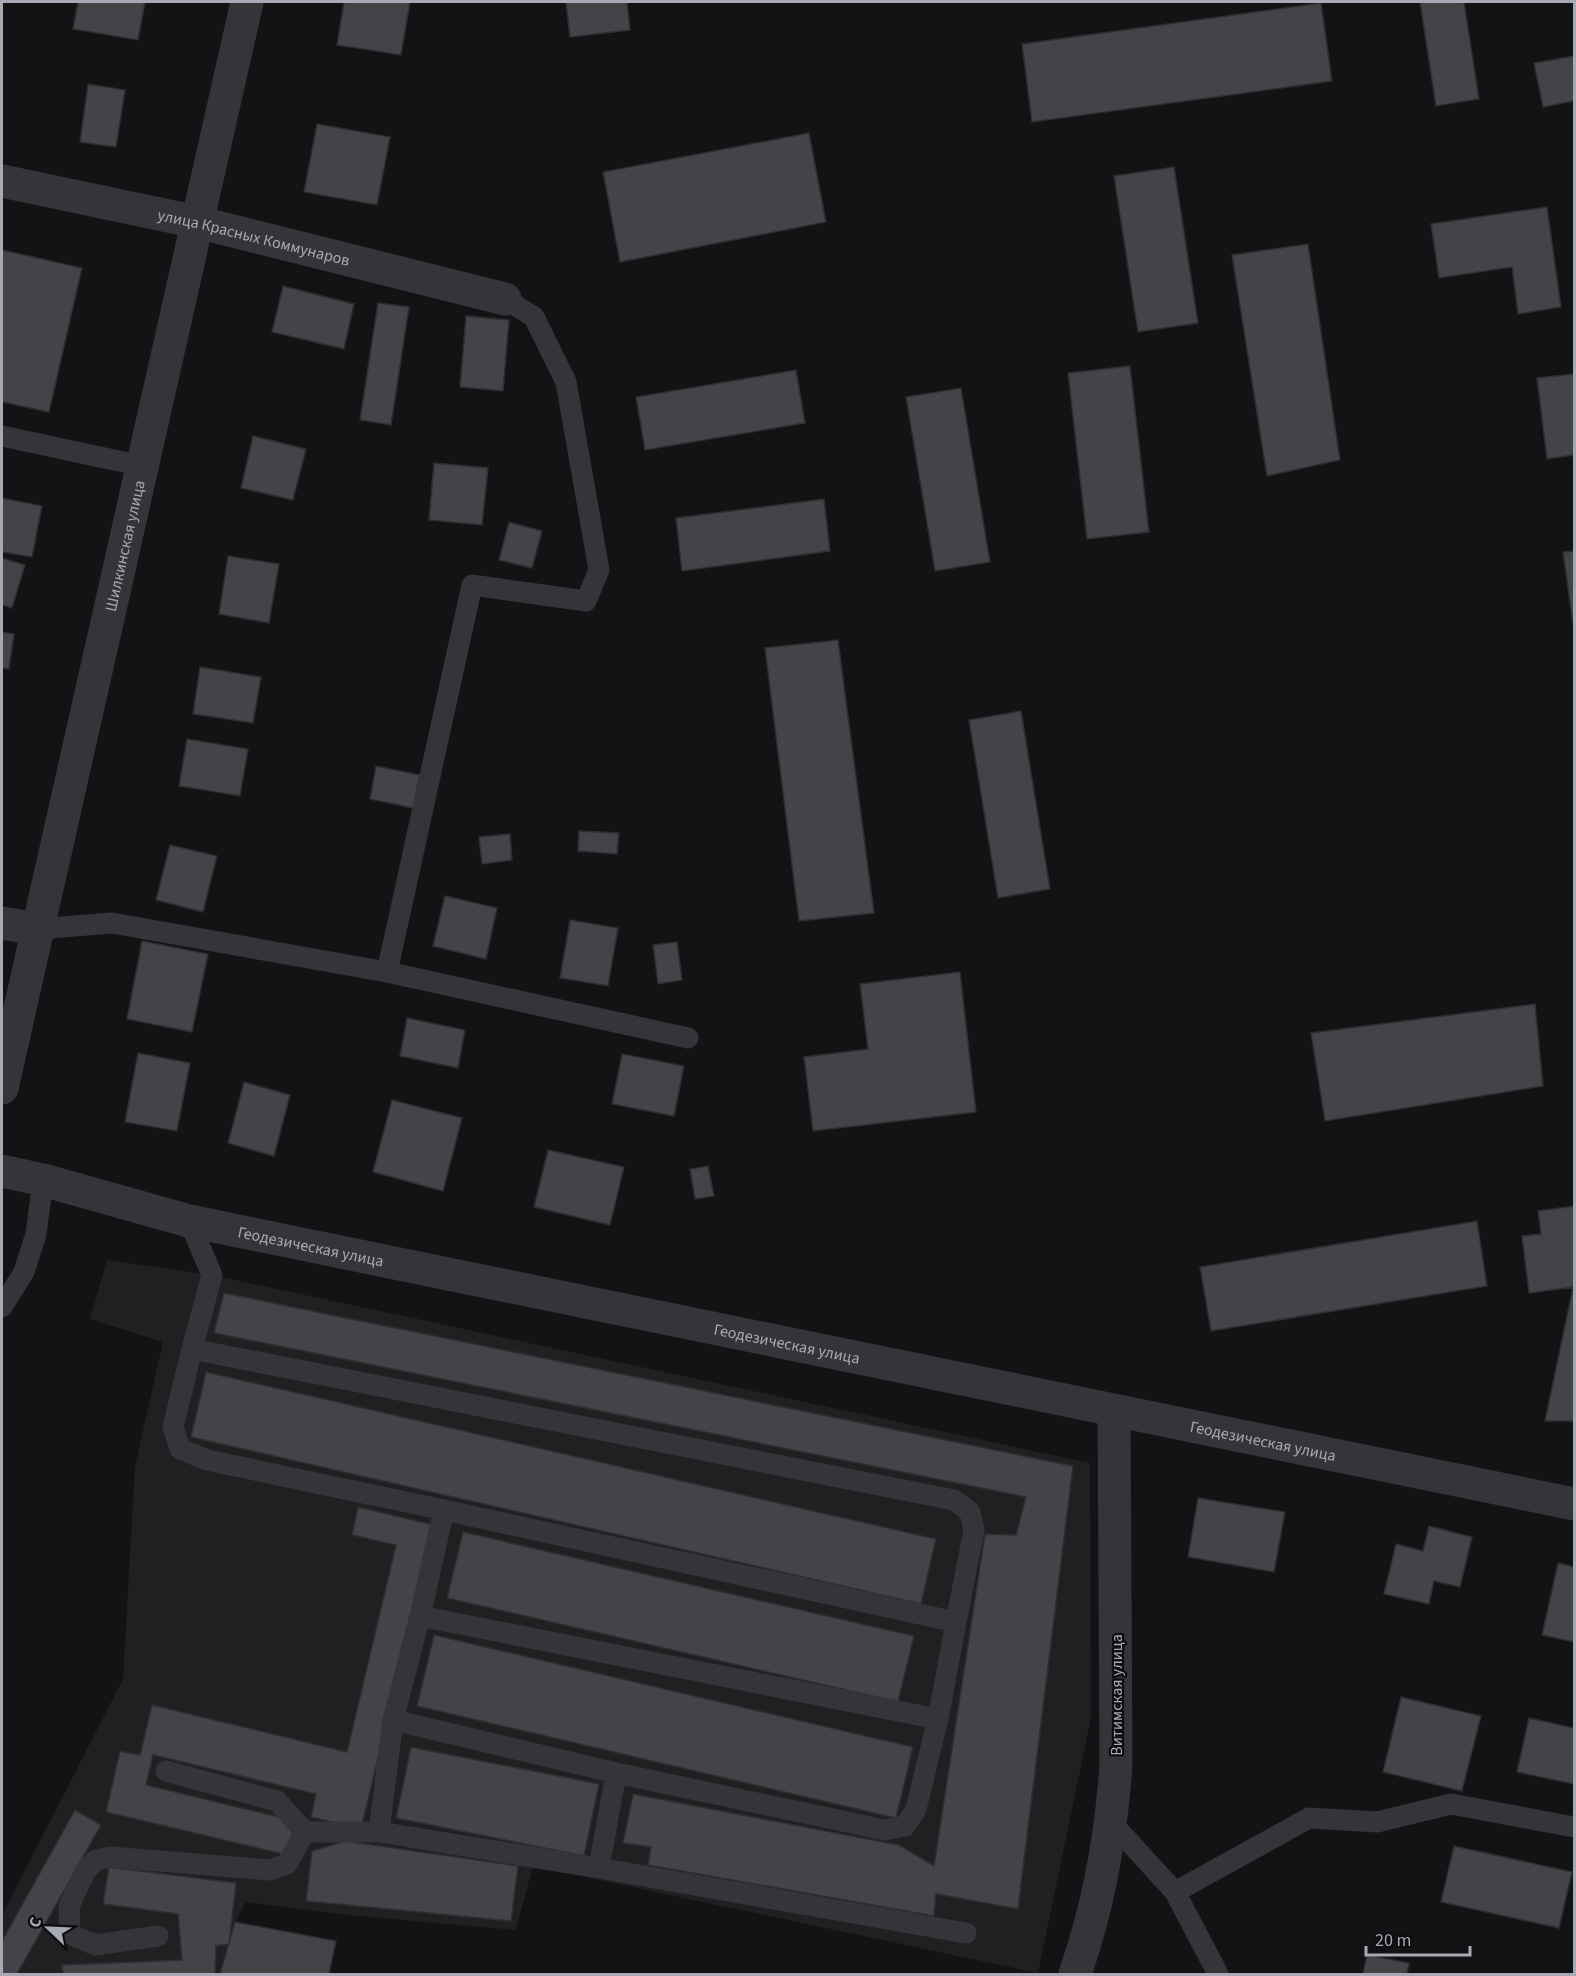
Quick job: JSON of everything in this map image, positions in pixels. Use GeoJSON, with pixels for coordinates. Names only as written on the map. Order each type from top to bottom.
{"type":"FeatureCollection","features":[{"type":"Feature","properties":{"kind":"street","name":"Шилкинская улица"},"geometry":{"type":"LineString","coordinates":[[2,1088],[247,2]]}},
{"type":"Feature","properties":{"kind":"street","name":"улица Красных Коммунаров"},"geometry":{"type":"LineString","coordinates":[[2,180],[197,222],[505,299]]}},
{"type":"Feature","properties":{"kind":"street"},"geometry":{"type":"LineString","coordinates":[[2,923],[38,929]]}},
{"type":"Feature","properties":{"kind":"street","name":"Геодезическая улица"},"geometry":{"type":"LineString","coordinates":[[2,1171],[43,1180],[189,1221],[1575,1504]]}},
{"type":"Feature","properties":{"kind":"street","name":"Витимская улица"},"geometry":{"type":"LineString","coordinates":[[1075,1974],[1091,1928],[1112,1823],[1116,1765],[1114,1411]]}},
{"type":"Feature","properties":{"kind":"lane"},"geometry":{"type":"LineString","coordinates":[[387,972],[472,585],[586,601],[599,570],[566,382],[534,317],[505,299]]}},
{"type":"Feature","properties":{"kind":"lane"},"geometry":{"type":"LineString","coordinates":[[2,436],[142,466]]}},
{"type":"Feature","properties":{"kind":"lane"},"geometry":{"type":"LineString","coordinates":[[38,929],[112,923],[387,972],[688,1038]]}},
{"type":"Feature","properties":{"kind":"lane"},"geometry":{"type":"LineString","coordinates":[[2,1307],[24,1272],[27,1263],[36,1234],[43,1180]]}},
{"type":"Feature","properties":{"kind":"lane"},"geometry":{"type":"LineString","coordinates":[[189,1221],[212,1275],[173,1427],[180,1449],[207,1460],[956,1622]]}},
{"type":"Feature","properties":{"kind":"lane"},"geometry":{"type":"LineString","coordinates":[[192,1349],[954,1500],[970,1512],[974,1530],[938,1719],[916,1809],[905,1826],[885,1830],[616,1773],[393,1720]]}},
{"type":"Feature","properties":{"kind":"lane"},"geometry":{"type":"LineString","coordinates":[[379,1832],[393,1720],[444,1510]]}},
{"type":"Feature","properties":{"kind":"lane"},"geometry":{"type":"LineString","coordinates":[[420,1616],[938,1719]]}},
{"type":"Feature","properties":{"kind":"lane"},"geometry":{"type":"LineString","coordinates":[[166,1771],[277,1801],[305,1832],[379,1832],[599,1868],[966,1933]]}},
{"type":"Feature","properties":{"kind":"lane"},"geometry":{"type":"LineString","coordinates":[[599,1868],[616,1773]]}},
{"type":"Feature","properties":{"kind":"lane"},"geometry":{"type":"LineString","coordinates":[[1174,1892],[1309,1818],[1377,1822],[1451,1804],[1575,1827]]}},
{"type":"Feature","properties":{"kind":"lane"},"geometry":{"type":"LineString","coordinates":[[1112,1823],[1174,1892],[1218,1974]]}},
{"type":"Feature","properties":{"kind":"lane"},"geometry":{"type":"LineString","coordinates":[[158,1936],[94,1945],[70,1934],[69,1906],[86,1870],[96,1860],[110,1857],[270,1870],[288,1864],[305,1832]]}},
{"type":"Feature","properties":{"kind":"shaded area"},"geometry":{"type":"Polygon","coordinates":[[[107,1260],[212,1275],[1090,1463],[1091,1718],[1038,1973],[533,1866],[516,1930],[347,1915],[246,1902],[235,1922],[220,1974],[2,1974],[2,1915],[123,1679],[135,1466],[163,1342],[90,1319],[107,1260]]]}},
{"type":"Feature","properties":{"kind":"building"},"geometry":{"type":"Polygon","coordinates":[[[78,2],[145,2],[138,40],[73,29],[78,2]]]}},
{"type":"Feature","properties":{"kind":"building"},"geometry":{"type":"Polygon","coordinates":[[[344,2],[410,2],[401,55],[337,45],[344,2]]]}},
{"type":"Feature","properties":{"kind":"building"},"geometry":{"type":"Polygon","coordinates":[[[566,2],[627,2],[630,30],[570,37],[566,2]]]}},
{"type":"Feature","properties":{"kind":"building"},"geometry":{"type":"Polygon","coordinates":[[[1420,2],[1464,2],[1479,99],[1436,106],[1420,2]]]}},
{"type":"Feature","properties":{"kind":"building"},"geometry":{"type":"Polygon","coordinates":[[[1321,3],[1332,81],[1032,122],[1022,44],[1321,3]]]}},
{"type":"Feature","properties":{"kind":"building"},"geometry":{"type":"Polygon","coordinates":[[[1574,56],[1574,101],[1543,107],[1534,63],[1574,56]]]}},
{"type":"Feature","properties":{"kind":"building"},"geometry":{"type":"Polygon","coordinates":[[[88,84],[125,90],[116,147],[80,142],[88,84]]]}},
{"type":"Feature","properties":{"kind":"building"},"geometry":{"type":"Polygon","coordinates":[[[317,124],[390,137],[377,205],[304,192],[317,124]]]}},
{"type":"Feature","properties":{"kind":"building"},"geometry":{"type":"Polygon","coordinates":[[[809,133],[826,222],[620,262],[603,172],[809,133]]]}},
{"type":"Feature","properties":{"kind":"building"},"geometry":{"type":"Polygon","coordinates":[[[1174,167],[1198,323],[1138,332],[1114,176],[1174,167]]]}},
{"type":"Feature","properties":{"kind":"building"},"geometry":{"type":"Polygon","coordinates":[[[1547,207],[1561,307],[1518,314],[1512,267],[1439,278],[1431,224],[1547,207]]]}},
{"type":"Feature","properties":{"kind":"building"},"geometry":{"type":"Polygon","coordinates":[[[1308,244],[1340,460],[1267,476],[1232,255],[1308,244]]]}},
{"type":"Feature","properties":{"kind":"building"},"geometry":{"type":"Polygon","coordinates":[[[2,250],[82,268],[49,412],[2,402],[2,250]]]}},
{"type":"Feature","properties":{"kind":"building"},"geometry":{"type":"Polygon","coordinates":[[[283,286],[354,304],[344,349],[272,332],[283,286]]]}},
{"type":"Feature","properties":{"kind":"building"},"geometry":{"type":"Polygon","coordinates":[[[378,303],[409,307],[391,425],[360,420],[378,303]]]}},
{"type":"Feature","properties":{"kind":"building"},"geometry":{"type":"Polygon","coordinates":[[[466,316],[509,320],[503,391],[460,387],[466,316]]]}},
{"type":"Feature","properties":{"kind":"building"},"geometry":{"type":"Polygon","coordinates":[[[1130,366],[1149,532],[1087,539],[1068,373],[1130,366]]]}},
{"type":"Feature","properties":{"kind":"building"},"geometry":{"type":"Polygon","coordinates":[[[796,370],[805,423],[645,450],[636,397],[796,370]]]}},
{"type":"Feature","properties":{"kind":"building"},"geometry":{"type":"Polygon","coordinates":[[[1574,374],[1574,455],[1547,459],[1537,378],[1574,374]]]}},
{"type":"Feature","properties":{"kind":"building"},"geometry":{"type":"Polygon","coordinates":[[[961,388],[990,562],[935,571],[906,397],[961,388]]]}},
{"type":"Feature","properties":{"kind":"building"},"geometry":{"type":"Polygon","coordinates":[[[253,436],[306,449],[293,500],[241,488],[253,436]]]}},
{"type":"Feature","properties":{"kind":"building"},"geometry":{"type":"Polygon","coordinates":[[[434,463],[488,468],[482,525],[429,520],[434,463]]]}},
{"type":"Feature","properties":{"kind":"building"},"geometry":{"type":"Polygon","coordinates":[[[2,498],[42,506],[32,557],[2,552],[2,498]]]}},
{"type":"Feature","properties":{"kind":"building"},"geometry":{"type":"Polygon","coordinates":[[[824,499],[830,551],[682,571],[676,518],[824,499]]]}},
{"type":"Feature","properties":{"kind":"building"},"geometry":{"type":"Polygon","coordinates":[[[509,522],[542,531],[532,568],[499,560],[509,522]]]}},
{"type":"Feature","properties":{"kind":"building"},"geometry":{"type":"Polygon","coordinates":[[[1574,551],[1574,631],[1563,552],[1574,551]]]}},
{"type":"Feature","properties":{"kind":"building"},"geometry":{"type":"Polygon","coordinates":[[[228,556],[279,564],[269,623],[219,614],[228,556]]]}},
{"type":"Feature","properties":{"kind":"building"},"geometry":{"type":"Polygon","coordinates":[[[2,558],[25,565],[12,608],[2,605],[2,558]]]}},
{"type":"Feature","properties":{"kind":"building"},"geometry":{"type":"Polygon","coordinates":[[[2,632],[14,634],[9,669],[2,668],[2,632]]]}},
{"type":"Feature","properties":{"kind":"building"},"geometry":{"type":"Polygon","coordinates":[[[838,640],[874,913],[799,921],[765,648],[838,640]]]}},
{"type":"Feature","properties":{"kind":"building"},"geometry":{"type":"Polygon","coordinates":[[[200,667],[261,677],[253,723],[193,714],[200,667]]]}},
{"type":"Feature","properties":{"kind":"building"},"geometry":{"type":"Polygon","coordinates":[[[1021,711],[1050,889],[998,898],[969,720],[1021,711]]]}},
{"type":"Feature","properties":{"kind":"building"},"geometry":{"type":"Polygon","coordinates":[[[187,739],[248,749],[240,796],[179,786],[187,739]]]}},
{"type":"Feature","properties":{"kind":"building"},"geometry":{"type":"Polygon","coordinates":[[[376,766],[420,775],[413,808],[370,799],[376,766]]]}},
{"type":"Feature","properties":{"kind":"building"},"geometry":{"type":"Polygon","coordinates":[[[579,831],[619,833],[617,854],[578,851],[579,831]]]}},
{"type":"Feature","properties":{"kind":"building"},"geometry":{"type":"Polygon","coordinates":[[[510,834],[512,860],[482,864],[479,837],[510,834]]]}},
{"type":"Feature","properties":{"kind":"building"},"geometry":{"type":"Polygon","coordinates":[[[170,845],[217,856],[203,912],[156,900],[170,845]]]}},
{"type":"Feature","properties":{"kind":"building"},"geometry":{"type":"Polygon","coordinates":[[[445,896],[497,908],[486,959],[433,946],[445,896]]]}},
{"type":"Feature","properties":{"kind":"building"},"geometry":{"type":"Polygon","coordinates":[[[570,920],[618,928],[608,986],[560,978],[570,920]]]}},
{"type":"Feature","properties":{"kind":"building"},"geometry":{"type":"Polygon","coordinates":[[[142,941],[208,954],[192,1032],[127,1019],[142,941]]]}},
{"type":"Feature","properties":{"kind":"building"},"geometry":{"type":"Polygon","coordinates":[[[677,942],[682,980],[658,984],[653,945],[677,942]]]}},
{"type":"Feature","properties":{"kind":"building"},"geometry":{"type":"Polygon","coordinates":[[[960,972],[976,1112],[813,1131],[804,1057],[868,1049],[860,984],[960,972]]]}},
{"type":"Feature","properties":{"kind":"building"},"geometry":{"type":"Polygon","coordinates":[[[1535,1004],[1543,1086],[1325,1121],[1311,1033],[1535,1004]]]}},
{"type":"Feature","properties":{"kind":"building"},"geometry":{"type":"Polygon","coordinates":[[[407,1018],[465,1030],[458,1068],[400,1056],[407,1018]]]}},
{"type":"Feature","properties":{"kind":"building"},"geometry":{"type":"Polygon","coordinates":[[[138,1053],[190,1063],[177,1131],[125,1122],[138,1053]]]}},
{"type":"Feature","properties":{"kind":"building"},"geometry":{"type":"Polygon","coordinates":[[[622,1054],[684,1066],[674,1116],[612,1104],[622,1054]]]}},
{"type":"Feature","properties":{"kind":"building"},"geometry":{"type":"Polygon","coordinates":[[[244,1082],[290,1095],[274,1156],[228,1143],[244,1082]]]}},
{"type":"Feature","properties":{"kind":"building"},"geometry":{"type":"Polygon","coordinates":[[[392,1100],[462,1118],[443,1191],[373,1172],[392,1100]]]}},
{"type":"Feature","properties":{"kind":"building"},"geometry":{"type":"Polygon","coordinates":[[[548,1150],[624,1167],[610,1225],[534,1207],[548,1150]]]}},
{"type":"Feature","properties":{"kind":"building"},"geometry":{"type":"Polygon","coordinates":[[[708,1166],[714,1196],[695,1199],[690,1169],[708,1166]]]}},
{"type":"Feature","properties":{"kind":"building"},"geometry":{"type":"Polygon","coordinates":[[[1574,1206],[1574,1287],[1529,1293],[1522,1236],[1541,1234],[1538,1211],[1574,1206]]]}},
{"type":"Feature","properties":{"kind":"building"},"geometry":{"type":"Polygon","coordinates":[[[1477,1221],[1487,1286],[1211,1331],[1200,1267],[1477,1221]]]}},
{"type":"Feature","properties":{"kind":"building"},"geometry":{"type":"Polygon","coordinates":[[[1573,1287],[1574,1421],[1545,1421],[1573,1287]]]}},
{"type":"Feature","properties":{"kind":"building"},"geometry":{"type":"Polygon","coordinates":[[[224,1293],[1073,1466],[1018,1909],[936,1894],[934,1916],[648,1865],[651,1847],[623,1843],[633,1794],[899,1845],[934,1866],[985,1534],[1016,1535],[1026,1497],[214,1333],[224,1293]]]}},
{"type":"Feature","properties":{"kind":"building"},"geometry":{"type":"Polygon","coordinates":[[[206,1372],[936,1539],[921,1604],[191,1437],[206,1372]]]}},
{"type":"Feature","properties":{"kind":"building"},"geometry":{"type":"Polygon","coordinates":[[[1198,1498],[1285,1512],[1274,1572],[1188,1557],[1198,1498]]]}},
{"type":"Feature","properties":{"kind":"building"},"geometry":{"type":"Polygon","coordinates":[[[358,1507],[434,1525],[361,1829],[311,1817],[316,1794],[153,1755],[146,1785],[295,1821],[287,1855],[106,1812],[120,1751],[140,1755],[152,1705],[347,1752],[396,1545],[352,1535],[358,1507]]]}},
{"type":"Feature","properties":{"kind":"building"},"geometry":{"type":"Polygon","coordinates":[[[1429,1526],[1472,1537],[1460,1587],[1434,1581],[1429,1604],[1384,1594],[1396,1544],[1423,1551],[1429,1526]]]}},
{"type":"Feature","properties":{"kind":"building"},"geometry":{"type":"Polygon","coordinates":[[[463,1532],[914,1636],[898,1702],[447,1598],[463,1532]]]}},
{"type":"Feature","properties":{"kind":"building"},"geometry":{"type":"Polygon","coordinates":[[[1558,1563],[1574,1567],[1574,1642],[1542,1635],[1558,1563]]]}},
{"type":"Feature","properties":{"kind":"building"},"geometry":{"type":"Polygon","coordinates":[[[434,1635],[913,1747],[896,1818],[417,1706],[434,1635]]]}},
{"type":"Feature","properties":{"kind":"building"},"geometry":{"type":"Polygon","coordinates":[[[1401,1697],[1481,1716],[1462,1791],[1383,1772],[1401,1697]]]}},
{"type":"Feature","properties":{"kind":"building"},"geometry":{"type":"Polygon","coordinates":[[[1529,1718],[1574,1728],[1574,1784],[1517,1772],[1529,1718]]]}},
{"type":"Feature","properties":{"kind":"building"},"geometry":{"type":"Polygon","coordinates":[[[411,1747],[599,1784],[584,1856],[396,1818],[411,1747]]]}},
{"type":"Feature","properties":{"kind":"building"},"geometry":{"type":"Polygon","coordinates":[[[75,1810],[101,1825],[17,1974],[2,1974],[2,1941],[75,1810]]]}},
{"type":"Feature","properties":{"kind":"building"},"geometry":{"type":"Polygon","coordinates":[[[345,1841],[518,1866],[511,1921],[306,1901],[312,1851],[345,1841]]]}},
{"type":"Feature","properties":{"kind":"building"},"geometry":{"type":"Polygon","coordinates":[[[1454,1846],[1572,1872],[1559,1928],[1441,1902],[1454,1846]]]}},
{"type":"Feature","properties":{"kind":"building"},"geometry":{"type":"Polygon","coordinates":[[[109,1867],[236,1883],[229,1944],[216,1946],[215,1974],[63,1974],[62,1965],[182,1960],[178,1914],[103,1904],[109,1867]]]}},
{"type":"Feature","properties":{"kind":"building"},"geometry":{"type":"Polygon","coordinates":[[[235,1922],[336,1941],[329,1974],[220,1974],[235,1922]]]}},
{"type":"Feature","properties":{"kind":"building"},"geometry":{"type":"Polygon","coordinates":[[[1367,1955],[1409,1963],[1407,1974],[1363,1974],[1367,1955]]]}}]}
